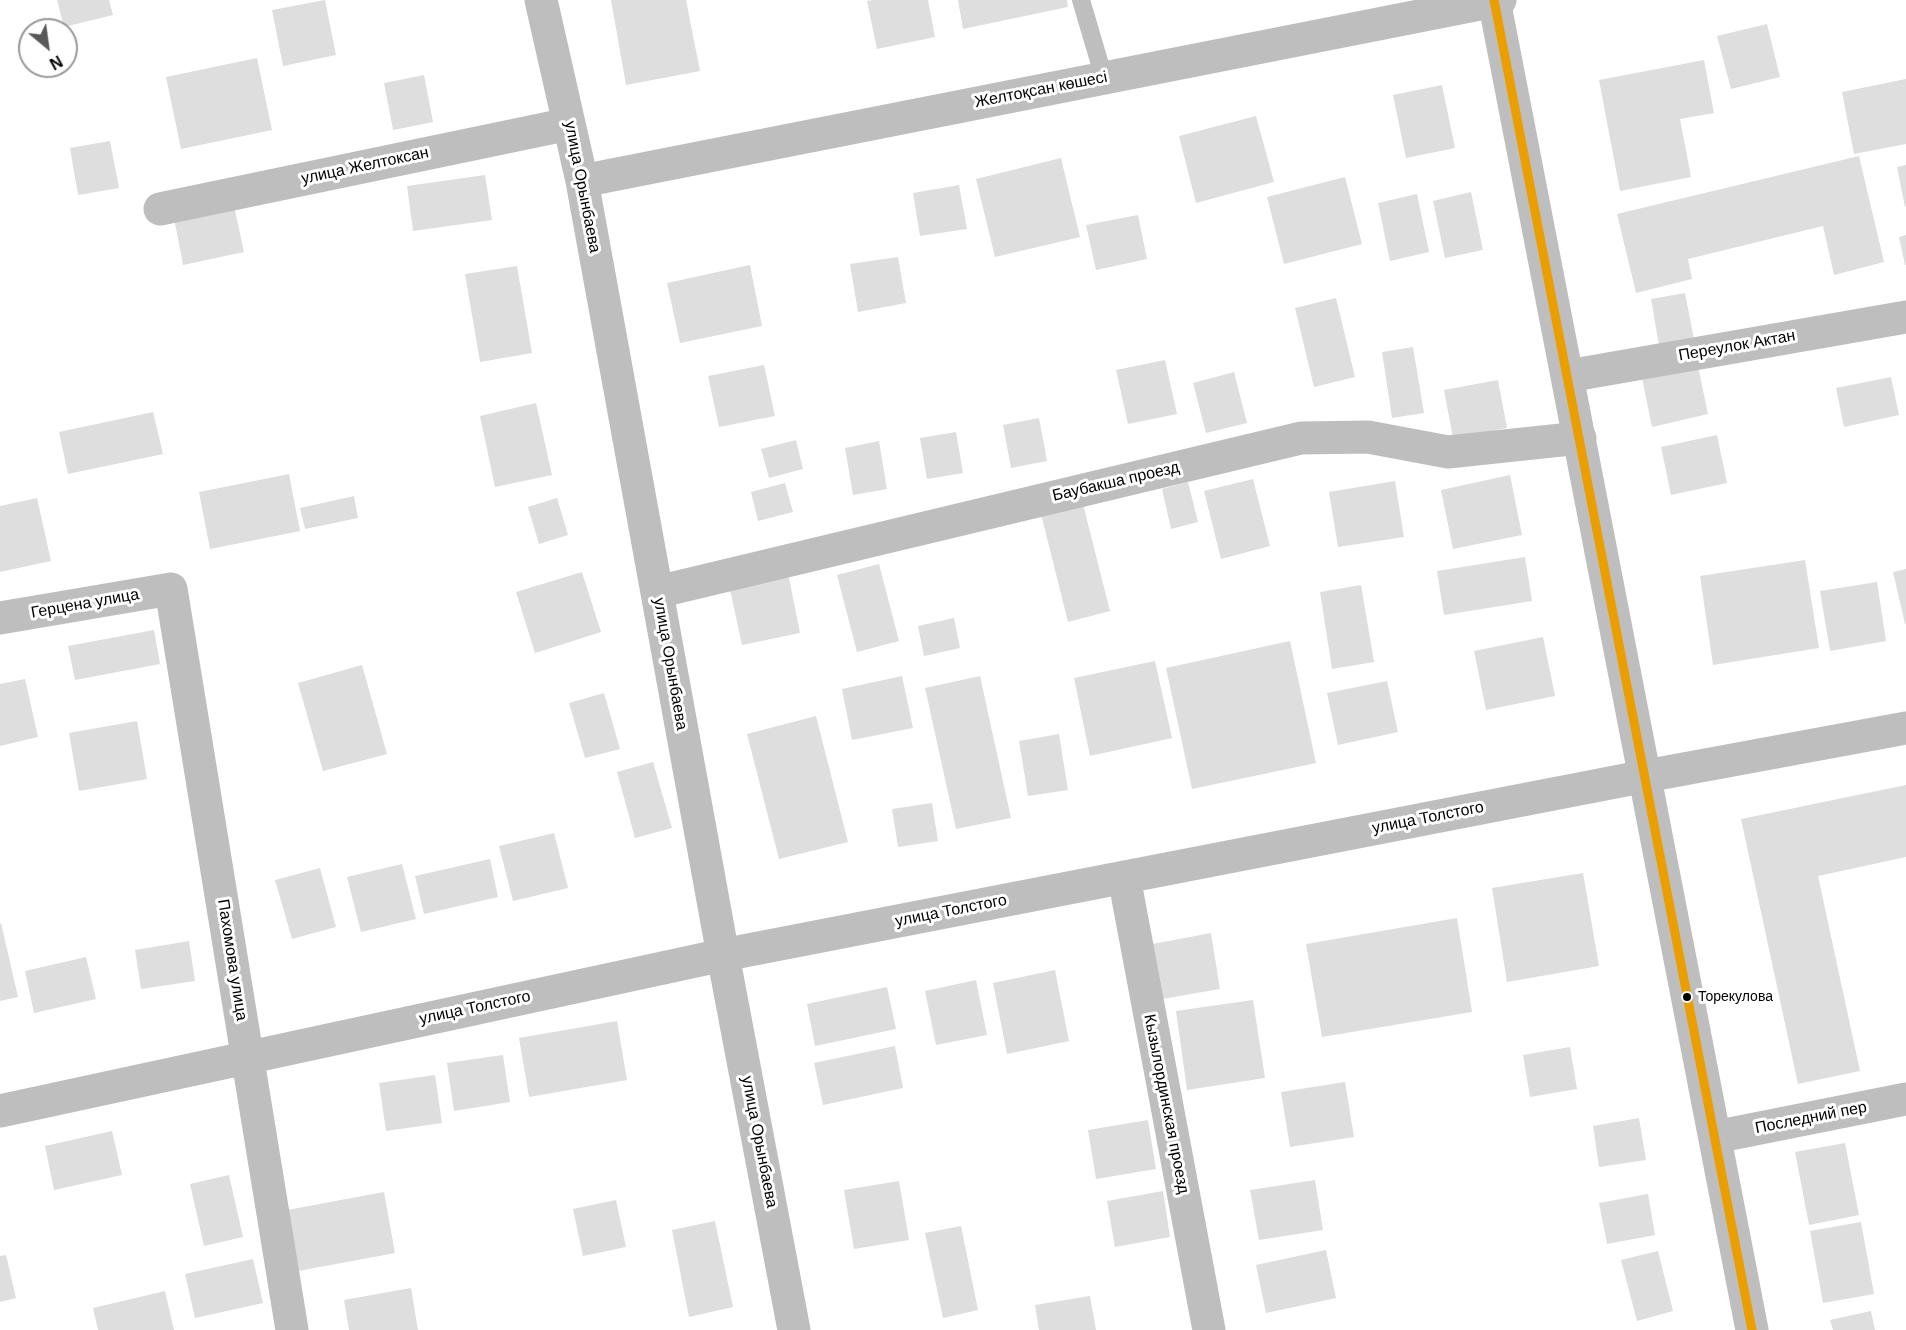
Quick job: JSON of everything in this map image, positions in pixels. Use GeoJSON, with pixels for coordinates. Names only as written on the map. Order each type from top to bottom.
{"type":"FeatureCollection","features":[{"type":"Feature","properties":{"kind":"street","name":"улица Орынбаева"},"geometry":{"type":"LineString","coordinates":[[542,0],[582,181],[794,1330]]}},
{"type":"Feature","properties":{"kind":"street","name":"Желтоқсан көшесі"},"geometry":{"type":"LineString","coordinates":[[582,181],[1104,78],[1411,9],[1496,0]]}},
{"type":"Feature","properties":{"kind":"street"},"geometry":{"type":"LineString","coordinates":[[1496,0],[1752,1330]]}},
{"type":"Feature","properties":{"kind":"street","name":"улица Желтоксан"},"geometry":{"type":"LineString","coordinates":[[160,209],[569,124]]}},
{"type":"Feature","properties":{"kind":"street","name":"Переулок Актан"},"geometry":{"type":"LineString","coordinates":[[1568,376],[1906,317]]}},
{"type":"Feature","properties":{"kind":"street","name":"Баубакша проезд"},"geometry":{"type":"LineString","coordinates":[[657,592],[1301,438],[1368,437],[1448,452],[1580,438]]}},
{"type":"Feature","properties":{"kind":"street","name":"Герцена улица"},"geometry":{"type":"LineString","coordinates":[[0,618],[171,590]]}},
{"type":"Feature","properties":{"kind":"street","name":"Пахомова улица"},"geometry":{"type":"LineString","coordinates":[[171,590],[292,1330]]}},
{"type":"Feature","properties":{"kind":"street","name":"улица Толстого"},"geometry":{"type":"LineString","coordinates":[[0,1111],[723,955],[1646,776],[1906,728]]}},
{"type":"Feature","properties":{"kind":"street","name":"Кызылординская проезд"},"geometry":{"type":"LineString","coordinates":[[1124,877],[1209,1330]]}},
{"type":"Feature","properties":{"kind":"street","name":"Последний пер"},"geometry":{"type":"LineString","coordinates":[[1715,1137],[1906,1100]]}},
{"type":"Feature","properties":{"kind":"lane"},"geometry":{"type":"LineString","coordinates":[[1081,0],[1104,78]]}},
{"type":"Feature","properties":{"kind":"building"},"geometry":{"type":"Polygon","coordinates":[[[57,0],[109,0],[113,15],[78,24],[78,18],[62,18],[57,0]]]}},
{"type":"Feature","properties":{"kind":"building"},"geometry":{"type":"Polygon","coordinates":[[[325,0],[336,55],[283,66],[272,10],[325,0]]]}},
{"type":"Feature","properties":{"kind":"building"},"geometry":{"type":"Polygon","coordinates":[[[611,0],[686,0],[700,71],[626,85],[611,0]]]}},
{"type":"Feature","properties":{"kind":"building"},"geometry":{"type":"Polygon","coordinates":[[[928,0],[935,37],[877,49],[867,1],[928,0]]]}},
{"type":"Feature","properties":{"kind":"building"},"geometry":{"type":"Polygon","coordinates":[[[958,0],[1067,0],[1068,7],[963,29],[958,0]]]}},
{"type":"Feature","properties":{"kind":"building"},"geometry":{"type":"Polygon","coordinates":[[[1767,24],[1780,77],[1731,89],[1717,36],[1767,24]]]}},
{"type":"Feature","properties":{"kind":"building"},"geometry":{"type":"Polygon","coordinates":[[[257,58],[272,130],[181,149],[166,77],[257,58]]]}},
{"type":"Feature","properties":{"kind":"building"},"geometry":{"type":"Polygon","coordinates":[[[1704,60],[1714,113],[1680,119],[1691,177],[1620,191],[1599,80],[1704,60]]]}},
{"type":"Feature","properties":{"kind":"building"},"geometry":{"type":"Polygon","coordinates":[[[424,75],[433,122],[393,130],[384,83],[424,75]]]}},
{"type":"Feature","properties":{"kind":"building"},"geometry":{"type":"Polygon","coordinates":[[[1906,79],[1906,144],[1854,154],[1842,92],[1906,79]]]}},
{"type":"Feature","properties":{"kind":"building"},"geometry":{"type":"Polygon","coordinates":[[[1442,85],[1455,148],[1406,158],[1393,95],[1442,85]]]}},
{"type":"Feature","properties":{"kind":"building"},"geometry":{"type":"Polygon","coordinates":[[[1256,116],[1274,182],[1196,203],[1179,136],[1256,116]]]}},
{"type":"Feature","properties":{"kind":"building"},"geometry":{"type":"Polygon","coordinates":[[[110,141],[119,188],[78,195],[70,148],[110,141]]]}},
{"type":"Feature","properties":{"kind":"building"},"geometry":{"type":"Polygon","coordinates":[[[1859,156],[1884,262],[1834,275],[1823,226],[1688,259],[1692,279],[1636,293],[1617,214],[1859,156]]]}},
{"type":"Feature","properties":{"kind":"building"},"geometry":{"type":"Polygon","coordinates":[[[1061,158],[1080,237],[995,257],[976,179],[1061,158]]]}},
{"type":"Feature","properties":{"kind":"building"},"geometry":{"type":"Polygon","coordinates":[[[1906,165],[1906,206],[1905,207],[1897,167],[1906,165]]]}},
{"type":"Feature","properties":{"kind":"building"},"geometry":{"type":"Polygon","coordinates":[[[485,175],[492,220],[413,231],[407,186],[485,175]]]}},
{"type":"Feature","properties":{"kind":"building"},"geometry":{"type":"Polygon","coordinates":[[[1345,177],[1362,244],[1284,264],[1267,197],[1345,177]]]}},
{"type":"Feature","properties":{"kind":"building"},"geometry":{"type":"Polygon","coordinates":[[[959,185],[967,229],[920,236],[913,193],[959,185]]]}},
{"type":"Feature","properties":{"kind":"building"},"geometry":{"type":"Polygon","coordinates":[[[1471,192],[1483,250],[1445,258],[1433,201],[1471,192]]]}},
{"type":"Feature","properties":{"kind":"building"},"geometry":{"type":"Polygon","coordinates":[[[1417,194],[1429,252],[1390,261],[1378,203],[1417,194]]]}},
{"type":"Feature","properties":{"kind":"building"},"geometry":{"type":"Polygon","coordinates":[[[233,201],[244,252],[183,265],[173,213],[233,201]]]}},
{"type":"Feature","properties":{"kind":"building"},"geometry":{"type":"Polygon","coordinates":[[[1138,215],[1147,259],[1096,270],[1086,225],[1138,215]]]}},
{"type":"Feature","properties":{"kind":"building"},"geometry":{"type":"Polygon","coordinates":[[[1906,235],[1906,265],[1905,265],[1899,237],[1906,235]]]}},
{"type":"Feature","properties":{"kind":"building"},"geometry":{"type":"Polygon","coordinates":[[[898,257],[906,303],[858,312],[850,264],[898,257]]]}},
{"type":"Feature","properties":{"kind":"building"},"geometry":{"type":"Polygon","coordinates":[[[750,265],[762,326],[680,343],[667,283],[750,265]]]}},
{"type":"Feature","properties":{"kind":"building"},"geometry":{"type":"Polygon","coordinates":[[[517,266],[532,353],[480,362],[465,274],[517,266]]]}},
{"type":"Feature","properties":{"kind":"building"},"geometry":{"type":"Polygon","coordinates":[[[1685,293],[1695,344],[1660,351],[1651,299],[1685,293]]]}},
{"type":"Feature","properties":{"kind":"building"},"geometry":{"type":"Polygon","coordinates":[[[1336,298],[1355,377],[1314,387],[1295,308],[1336,298]]]}},
{"type":"Feature","properties":{"kind":"building"},"geometry":{"type":"Polygon","coordinates":[[[1413,347],[1424,413],[1392,418],[1382,352],[1413,347]]]}},
{"type":"Feature","properties":{"kind":"building"},"geometry":{"type":"Polygon","coordinates":[[[1165,360],[1177,414],[1128,424],[1116,370],[1165,360]]]}},
{"type":"Feature","properties":{"kind":"building"},"geometry":{"type":"Polygon","coordinates":[[[764,365],[775,416],[719,427],[708,376],[764,365]]]}},
{"type":"Feature","properties":{"kind":"building"},"geometry":{"type":"Polygon","coordinates":[[[1698,366],[1708,414],[1652,427],[1642,378],[1698,366]]]}},
{"type":"Feature","properties":{"kind":"building"},"geometry":{"type":"Polygon","coordinates":[[[1234,372],[1247,423],[1206,433],[1193,383],[1234,372]]]}},
{"type":"Feature","properties":{"kind":"building"},"geometry":{"type":"Polygon","coordinates":[[[1891,377],[1899,415],[1844,427],[1836,388],[1891,377]]]}},
{"type":"Feature","properties":{"kind":"building"},"geometry":{"type":"Polygon","coordinates":[[[1498,380],[1507,428],[1453,438],[1444,390],[1498,380]]]}},
{"type":"Feature","properties":{"kind":"building"},"geometry":{"type":"Polygon","coordinates":[[[536,403],[552,475],[495,487],[480,416],[536,403]]]}},
{"type":"Feature","properties":{"kind":"building"},"geometry":{"type":"Polygon","coordinates":[[[153,412],[163,454],[68,474],[59,432],[153,412]]]}},
{"type":"Feature","properties":{"kind":"building"},"geometry":{"type":"Polygon","coordinates":[[[1039,418],[1047,461],[1011,468],[1003,425],[1039,418]]]}},
{"type":"Feature","properties":{"kind":"building"},"geometry":{"type":"Polygon","coordinates":[[[956,432],[963,473],[927,479],[920,438],[956,432]]]}},
{"type":"Feature","properties":{"kind":"building"},"geometry":{"type":"Polygon","coordinates":[[[1717,435],[1727,483],[1671,495],[1661,447],[1717,435]]]}},
{"type":"Feature","properties":{"kind":"building"},"geometry":{"type":"Polygon","coordinates":[[[796,440],[803,469],[769,478],[761,449],[796,440]]]}},
{"type":"Feature","properties":{"kind":"building"},"geometry":{"type":"Polygon","coordinates":[[[879,441],[887,489],[853,495],[845,448],[879,441]]]}},
{"type":"Feature","properties":{"kind":"building"},"geometry":{"type":"Polygon","coordinates":[[[289,474],[300,531],[210,549],[199,492],[289,474]]]}},
{"type":"Feature","properties":{"kind":"building"},"geometry":{"type":"Polygon","coordinates":[[[1510,475],[1522,535],[1453,549],[1441,490],[1510,475]]]}},
{"type":"Feature","properties":{"kind":"building"},"geometry":{"type":"Polygon","coordinates":[[[1253,479],[1270,546],[1221,559],[1204,491],[1253,479]]]}},
{"type":"Feature","properties":{"kind":"building"},"geometry":{"type":"Polygon","coordinates":[[[1395,481],[1404,537],[1338,547],[1329,492],[1395,481]]]}},
{"type":"Feature","properties":{"kind":"building"},"geometry":{"type":"Polygon","coordinates":[[[1188,482],[1198,522],[1171,529],[1162,489],[1188,482]]]}},
{"type":"Feature","properties":{"kind":"building"},"geometry":{"type":"Polygon","coordinates":[[[785,483],[793,512],[758,521],[751,492],[785,483]]]}},
{"type":"Feature","properties":{"kind":"building"},"geometry":{"type":"Polygon","coordinates":[[[354,496],[358,518],[305,529],[300,508],[354,496]]]}},
{"type":"Feature","properties":{"kind":"building"},"geometry":{"type":"Polygon","coordinates":[[[37,498],[51,561],[0,572],[0,506],[37,498]]]}},
{"type":"Feature","properties":{"kind":"building"},"geometry":{"type":"Polygon","coordinates":[[[557,498],[568,535],[539,544],[528,507],[557,498]]]}},
{"type":"Feature","properties":{"kind":"building"},"geometry":{"type":"Polygon","coordinates":[[[1082,500],[1110,611],[1068,622],[1040,510],[1082,500]]]}},
{"type":"Feature","properties":{"kind":"building"},"geometry":{"type":"Polygon","coordinates":[[[1525,557],[1532,601],[1444,615],[1437,571],[1525,557]]]}},
{"type":"Feature","properties":{"kind":"building"},"geometry":{"type":"Polygon","coordinates":[[[1805,560],[1819,648],[1713,665],[1700,576],[1805,560]]]}},
{"type":"Feature","properties":{"kind":"building"},"geometry":{"type":"Polygon","coordinates":[[[879,564],[899,641],[857,652],[837,575],[879,564]]]}},
{"type":"Feature","properties":{"kind":"building"},"geometry":{"type":"Polygon","coordinates":[[[1906,569],[1906,624],[1905,624],[1893,572],[1906,569]]]}},
{"type":"Feature","properties":{"kind":"building"},"geometry":{"type":"Polygon","coordinates":[[[582,572],[601,632],[535,653],[516,592],[582,572]]]}},
{"type":"Feature","properties":{"kind":"building"},"geometry":{"type":"Polygon","coordinates":[[[788,573],[800,633],[742,645],[729,585],[788,573]]]}},
{"type":"Feature","properties":{"kind":"building"},"geometry":{"type":"Polygon","coordinates":[[[1877,582],[1886,641],[1830,651],[1820,591],[1877,582]]]}},
{"type":"Feature","properties":{"kind":"building"},"geometry":{"type":"Polygon","coordinates":[[[1361,585],[1374,662],[1332,669],[1320,592],[1361,585]]]}},
{"type":"Feature","properties":{"kind":"building"},"geometry":{"type":"Polygon","coordinates":[[[954,618],[960,648],[924,656],[918,626],[954,618]]]}},
{"type":"Feature","properties":{"kind":"building"},"geometry":{"type":"Polygon","coordinates":[[[154,630],[160,664],[75,680],[68,646],[154,630]]]}},
{"type":"Feature","properties":{"kind":"building"},"geometry":{"type":"Polygon","coordinates":[[[1543,637],[1555,696],[1486,710],[1474,651],[1543,637]]]}},
{"type":"Feature","properties":{"kind":"building"},"geometry":{"type":"Polygon","coordinates":[[[1290,641],[1316,763],[1192,789],[1166,668],[1290,641]]]}},
{"type":"Feature","properties":{"kind":"building"},"geometry":{"type":"Polygon","coordinates":[[[1155,661],[1172,738],[1090,756],[1074,678],[1155,661]]]}},
{"type":"Feature","properties":{"kind":"building"},"geometry":{"type":"Polygon","coordinates":[[[362,665],[387,754],[323,771],[298,683],[362,665]]]}},
{"type":"Feature","properties":{"kind":"building"},"geometry":{"type":"Polygon","coordinates":[[[902,676],[913,728],[852,740],[842,689],[902,676]]]}},
{"type":"Feature","properties":{"kind":"building"},"geometry":{"type":"Polygon","coordinates":[[[980,676],[1011,818],[956,829],[925,688],[980,676]]]}},
{"type":"Feature","properties":{"kind":"building"},"geometry":{"type":"Polygon","coordinates":[[[25,679],[38,737],[0,746],[0,684],[25,679]]]}},
{"type":"Feature","properties":{"kind":"building"},"geometry":{"type":"Polygon","coordinates":[[[1387,681],[1398,732],[1338,745],[1327,693],[1387,681]]]}},
{"type":"Feature","properties":{"kind":"building"},"geometry":{"type":"Polygon","coordinates":[[[604,693],[620,749],[585,758],[569,703],[604,693]]]}},
{"type":"Feature","properties":{"kind":"building"},"geometry":{"type":"Polygon","coordinates":[[[816,716],[848,842],[779,859],[747,734],[816,716]]]}},
{"type":"Feature","properties":{"kind":"building"},"geometry":{"type":"Polygon","coordinates":[[[137,721],[147,779],[79,791],[69,733],[137,721]]]}},
{"type":"Feature","properties":{"kind":"building"},"geometry":{"type":"Polygon","coordinates":[[[1059,734],[1068,790],[1028,796],[1019,741],[1059,734]]]}},
{"type":"Feature","properties":{"kind":"building"},"geometry":{"type":"Polygon","coordinates":[[[653,762],[672,828],[635,838],[617,772],[653,762]]]}},
{"type":"Feature","properties":{"kind":"building"},"geometry":{"type":"Polygon","coordinates":[[[1906,785],[1906,857],[1818,876],[1860,1071],[1798,1084],[1741,819],[1906,785]]]}},
{"type":"Feature","properties":{"kind":"building"},"geometry":{"type":"Polygon","coordinates":[[[932,803],[938,841],[898,847],[892,809],[932,803]]]}},
{"type":"Feature","properties":{"kind":"building"},"geometry":{"type":"Polygon","coordinates":[[[554,833],[568,888],[513,901],[499,846],[554,833]]]}},
{"type":"Feature","properties":{"kind":"building"},"geometry":{"type":"Polygon","coordinates":[[[490,859],[498,897],[424,914],[415,876],[490,859]]]}},
{"type":"Feature","properties":{"kind":"building"},"geometry":{"type":"Polygon","coordinates":[[[402,864],[416,919],[361,932],[347,877],[402,864]]]}},
{"type":"Feature","properties":{"kind":"building"},"geometry":{"type":"Polygon","coordinates":[[[320,868],[336,927],[292,939],[275,880],[320,868]]]}},
{"type":"Feature","properties":{"kind":"building"},"geometry":{"type":"Polygon","coordinates":[[[1583,873],[1599,966],[1507,982],[1492,888],[1583,873]]]}},
{"type":"Feature","properties":{"kind":"building"},"geometry":{"type":"Polygon","coordinates":[[[1457,918],[1472,1012],[1322,1037],[1306,944],[1457,918]]]}},
{"type":"Feature","properties":{"kind":"building"},"geometry":{"type":"Polygon","coordinates":[[[0,924],[18,997],[0,1001],[0,924]]]}},
{"type":"Feature","properties":{"kind":"building"},"geometry":{"type":"Polygon","coordinates":[[[1211,933],[1220,989],[1156,1000],[1147,945],[1211,933]]]}},
{"type":"Feature","properties":{"kind":"building"},"geometry":{"type":"Polygon","coordinates":[[[189,941],[195,981],[141,989],[135,950],[189,941]]]}},
{"type":"Feature","properties":{"kind":"building"},"geometry":{"type":"Polygon","coordinates":[[[86,957],[96,999],[34,1013],[25,971],[86,957]]]}},
{"type":"Feature","properties":{"kind":"building"},"geometry":{"type":"Polygon","coordinates":[[[1055,970],[1069,1041],[1007,1054],[993,983],[1055,970]]]}},
{"type":"Feature","properties":{"kind":"building"},"geometry":{"type":"Polygon","coordinates":[[[976,980],[987,1035],[936,1045],[925,991],[976,980]]]}},
{"type":"Feature","properties":{"kind":"building"},"geometry":{"type":"Polygon","coordinates":[[[887,987],[896,1029],[815,1046],[807,1004],[887,987]]]}},
{"type":"Feature","properties":{"kind":"building"},"geometry":{"type":"Polygon","coordinates":[[[1253,1000],[1265,1078],[1187,1090],[1176,1011],[1253,1000]]]}},
{"type":"Feature","properties":{"kind":"building"},"geometry":{"type":"Polygon","coordinates":[[[617,1021],[627,1080],[529,1097],[519,1038],[617,1021]]]}},
{"type":"Feature","properties":{"kind":"building"},"geometry":{"type":"Polygon","coordinates":[[[895,1046],[903,1088],[823,1105],[814,1063],[895,1046]]]}},
{"type":"Feature","properties":{"kind":"building"},"geometry":{"type":"Polygon","coordinates":[[[1570,1047],[1577,1089],[1530,1097],[1523,1055],[1570,1047]]]}},
{"type":"Feature","properties":{"kind":"building"},"geometry":{"type":"Polygon","coordinates":[[[503,1055],[510,1102],[454,1111],[447,1063],[503,1055]]]}},
{"type":"Feature","properties":{"kind":"building"},"geometry":{"type":"Polygon","coordinates":[[[435,1075],[442,1123],[386,1131],[379,1083],[435,1075]]]}},
{"type":"Feature","properties":{"kind":"building"},"geometry":{"type":"Polygon","coordinates":[[[1345,1082],[1354,1137],[1290,1147],[1281,1092],[1345,1082]]]}},
{"type":"Feature","properties":{"kind":"building"},"geometry":{"type":"Polygon","coordinates":[[[1639,1118],[1646,1160],[1599,1167],[1593,1126],[1639,1118]]]}},
{"type":"Feature","properties":{"kind":"building"},"geometry":{"type":"Polygon","coordinates":[[[1148,1120],[1156,1169],[1096,1179],[1088,1130],[1148,1120]]]}},
{"type":"Feature","properties":{"kind":"building"},"geometry":{"type":"Polygon","coordinates":[[[112,1131],[122,1175],[54,1190],[45,1146],[112,1131]]]}},
{"type":"Feature","properties":{"kind":"building"},"geometry":{"type":"Polygon","coordinates":[[[1845,1143],[1859,1215],[1809,1225],[1795,1152],[1845,1143]]]}},
{"type":"Feature","properties":{"kind":"building"},"geometry":{"type":"Polygon","coordinates":[[[229,1175],[243,1237],[204,1246],[190,1184],[229,1175]]]}},
{"type":"Feature","properties":{"kind":"building"},"geometry":{"type":"Polygon","coordinates":[[[1315,1180],[1323,1230],[1259,1240],[1250,1190],[1315,1180]]]}},
{"type":"Feature","properties":{"kind":"building"},"geometry":{"type":"Polygon","coordinates":[[[899,1181],[909,1240],[854,1249],[844,1190],[899,1181]]]}},
{"type":"Feature","properties":{"kind":"building"},"geometry":{"type":"Polygon","coordinates":[[[1163,1191],[1170,1237],[1115,1247],[1107,1201],[1163,1191]]]}},
{"type":"Feature","properties":{"kind":"building"},"geometry":{"type":"Polygon","coordinates":[[[384,1192],[395,1253],[293,1272],[282,1211],[384,1192]]]}},
{"type":"Feature","properties":{"kind":"building"},"geometry":{"type":"Polygon","coordinates":[[[1648,1194],[1655,1235],[1607,1244],[1599,1203],[1648,1194]]]}},
{"type":"Feature","properties":{"kind":"building"},"geometry":{"type":"Polygon","coordinates":[[[616,1200],[626,1247],[583,1256],[573,1209],[616,1200]]]}},
{"type":"Feature","properties":{"kind":"building"},"geometry":{"type":"Polygon","coordinates":[[[715,1221],[733,1307],[689,1317],[672,1230],[715,1221]]]}},
{"type":"Feature","properties":{"kind":"building"},"geometry":{"type":"Polygon","coordinates":[[[1861,1222],[1874,1294],[1823,1303],[1810,1231],[1861,1222]]]}},
{"type":"Feature","properties":{"kind":"building"},"geometry":{"type":"Polygon","coordinates":[[[961,1226],[978,1310],[943,1318],[925,1233],[961,1226]]]}},
{"type":"Feature","properties":{"kind":"building"},"geometry":{"type":"Polygon","coordinates":[[[1326,1250],[1336,1298],[1266,1313],[1256,1265],[1326,1250]]]}},
{"type":"Feature","properties":{"kind":"building"},"geometry":{"type":"Polygon","coordinates":[[[1658,1251],[1673,1311],[1637,1321],[1621,1260],[1658,1251]]]}},
{"type":"Feature","properties":{"kind":"building"},"geometry":{"type":"Polygon","coordinates":[[[6,1255],[16,1298],[0,1302],[0,1256],[6,1255]]]}},
{"type":"Feature","properties":{"kind":"building"},"geometry":{"type":"Polygon","coordinates":[[[253,1259],[263,1303],[195,1318],[185,1274],[253,1259]]]}},
{"type":"Feature","properties":{"kind":"building"},"geometry":{"type":"Polygon","coordinates":[[[411,1288],[418,1330],[349,1330],[344,1300],[411,1288]]]}},
{"type":"Feature","properties":{"kind":"building"},"geometry":{"type":"Polygon","coordinates":[[[165,1291],[174,1330],[98,1330],[93,1308],[165,1291]]]}},
{"type":"Feature","properties":{"kind":"building"},"geometry":{"type":"Polygon","coordinates":[[[1090,1296],[1096,1330],[1039,1330],[1035,1305],[1090,1296]]]}},
{"type":"Feature","properties":{"kind":"building"},"geometry":{"type":"Polygon","coordinates":[[[1871,1311],[1875,1330],[1833,1330],[1830,1320],[1871,1311]]]}},
{"type":"Feature","properties":{"kind":"transit line"},"geometry":{"type":"LineString","coordinates":[[1494,0],[1752,1330]]}},
{"type":"Feature","properties":{"kind":"place","name":"Торекулова"},"geometry":{"type":"Point","coordinates":[1687,997]}}]}
